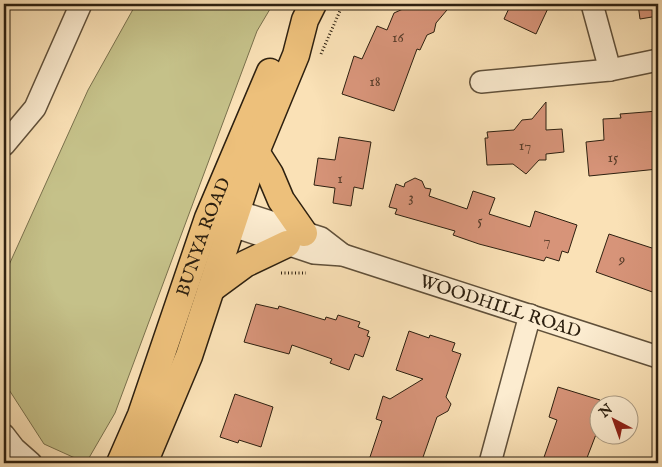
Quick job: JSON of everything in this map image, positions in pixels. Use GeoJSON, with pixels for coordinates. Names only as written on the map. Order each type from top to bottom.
{"type":"FeatureCollection","features":[{"type":"Feature","properties":{"kind":"main road","name":"BUNYA ROAD"},"geometry":{"type":"LineString","coordinates":[[120,463],[223,214],[256,152],[296,55],[309,12]]}},
{"type":"Feature","properties":{"kind":"main road","name":"BUNYA ROAD"},"geometry":{"type":"LineString","coordinates":[[144,463],[189,356],[211,289],[223,214],[237,146],[282,46],[309,12]]}},
{"type":"Feature","properties":{"kind":"main road"},"geometry":{"type":"LineString","coordinates":[[211,289],[245,264],[295,238],[270,174],[256,152]]}},
{"type":"Feature","properties":{"kind":"street"},"geometry":{"type":"LineString","coordinates":[[4,145],[35,108],[81,4]]}},
{"type":"Feature","properties":{"kind":"street"},"geometry":{"type":"LineString","coordinates":[[592,4],[610,70]]}},
{"type":"Feature","properties":{"kind":"street"},"geometry":{"type":"LineString","coordinates":[[481,82],[610,70],[658,60]]}},
{"type":"Feature","properties":{"kind":"street","name":"WOODHILL ROAD"},"geometry":{"type":"LineString","coordinates":[[223,214],[295,238],[314,253],[343,255],[658,358]]}},
{"type":"Feature","properties":{"kind":"street"},"geometry":{"type":"LineString","coordinates":[[490,463],[530,315]]}},
{"type":"Feature","properties":{"kind":"street"},"geometry":{"type":"LineString","coordinates":[[4,435],[14,448],[31,463]]}},
{"type":"Feature","properties":{"kind":"path"},"geometry":{"type":"LineString","coordinates":[[319,59],[343,4]]}},
{"type":"Feature","properties":{"kind":"path"},"geometry":{"type":"LineString","coordinates":[[272,274],[306,273]]}},
{"type":"Feature","properties":{"kind":"shaded area"},"geometry":{"type":"Polygon","coordinates":[[[136,4],[273,4],[257,31],[115,413],[86,463],[44,444],[4,382],[4,276],[88,90],[136,4]]]}},
{"type":"Feature","properties":{"kind":"building"},"geometry":{"type":"Polygon","coordinates":[[[414,4],[452,4],[436,23],[434,32],[427,35],[420,50],[417,49],[394,111],[342,94],[354,56],[362,59],[377,26],[387,30],[394,13],[414,4]]]}},
{"type":"Feature","properties":{"kind":"building"},"geometry":{"type":"Polygon","coordinates":[[[511,4],[550,4],[536,34],[504,19],[511,4]]]}},
{"type":"Feature","properties":{"kind":"building"},"geometry":{"type":"Polygon","coordinates":[[[638,4],[658,4],[658,16],[640,19],[638,4]]]}},
{"type":"Feature","properties":{"kind":"building"},"geometry":{"type":"Polygon","coordinates":[[[546,102],[546,130],[562,129],[564,152],[546,154],[546,160],[539,160],[526,174],[513,164],[487,165],[485,138],[488,138],[487,132],[514,130],[522,120],[532,119],[546,102]]]}},
{"type":"Feature","properties":{"kind":"building"},"geometry":{"type":"Polygon","coordinates":[[[658,111],[658,169],[589,176],[586,142],[604,140],[603,119],[621,118],[620,114],[658,111]]]}},
{"type":"Feature","properties":{"kind":"building"},"geometry":{"type":"Polygon","coordinates":[[[339,137],[371,142],[363,189],[354,187],[351,206],[333,203],[335,188],[314,185],[318,158],[335,160],[339,137]]]}},
{"type":"Feature","properties":{"kind":"building"},"geometry":{"type":"Polygon","coordinates":[[[415,178],[422,181],[425,188],[431,189],[429,196],[467,209],[473,191],[495,198],[489,214],[530,227],[535,211],[577,225],[568,253],[562,251],[559,261],[546,257],[544,261],[479,244],[453,235],[455,231],[395,214],[397,209],[389,207],[396,184],[404,187],[405,183],[415,178]]]}},
{"type":"Feature","properties":{"kind":"building"},"geometry":{"type":"Polygon","coordinates":[[[609,234],[658,250],[658,294],[596,272],[609,234]]]}},
{"type":"Feature","properties":{"kind":"building"},"geometry":{"type":"Polygon","coordinates":[[[256,304],[278,309],[279,306],[325,320],[326,317],[336,320],[338,315],[360,322],[358,327],[369,331],[367,336],[370,337],[363,357],[355,354],[349,370],[330,363],[332,359],[292,345],[289,354],[244,342],[256,304]]]}},
{"type":"Feature","properties":{"kind":"building"},"geometry":{"type":"Polygon","coordinates":[[[409,331],[429,338],[430,335],[455,343],[452,351],[461,354],[446,397],[451,404],[448,411],[437,417],[421,463],[368,463],[382,421],[376,419],[383,396],[390,399],[423,379],[396,370],[409,331]]]}},
{"type":"Feature","properties":{"kind":"building"},"geometry":{"type":"Polygon","coordinates":[[[558,387],[590,397],[590,444],[592,444],[585,463],[542,463],[557,420],[549,417],[558,387]]]}},
{"type":"Feature","properties":{"kind":"building"},"geometry":{"type":"Polygon","coordinates":[[[235,394],[273,407],[261,447],[239,440],[238,443],[220,437],[235,394]]]}}]}
